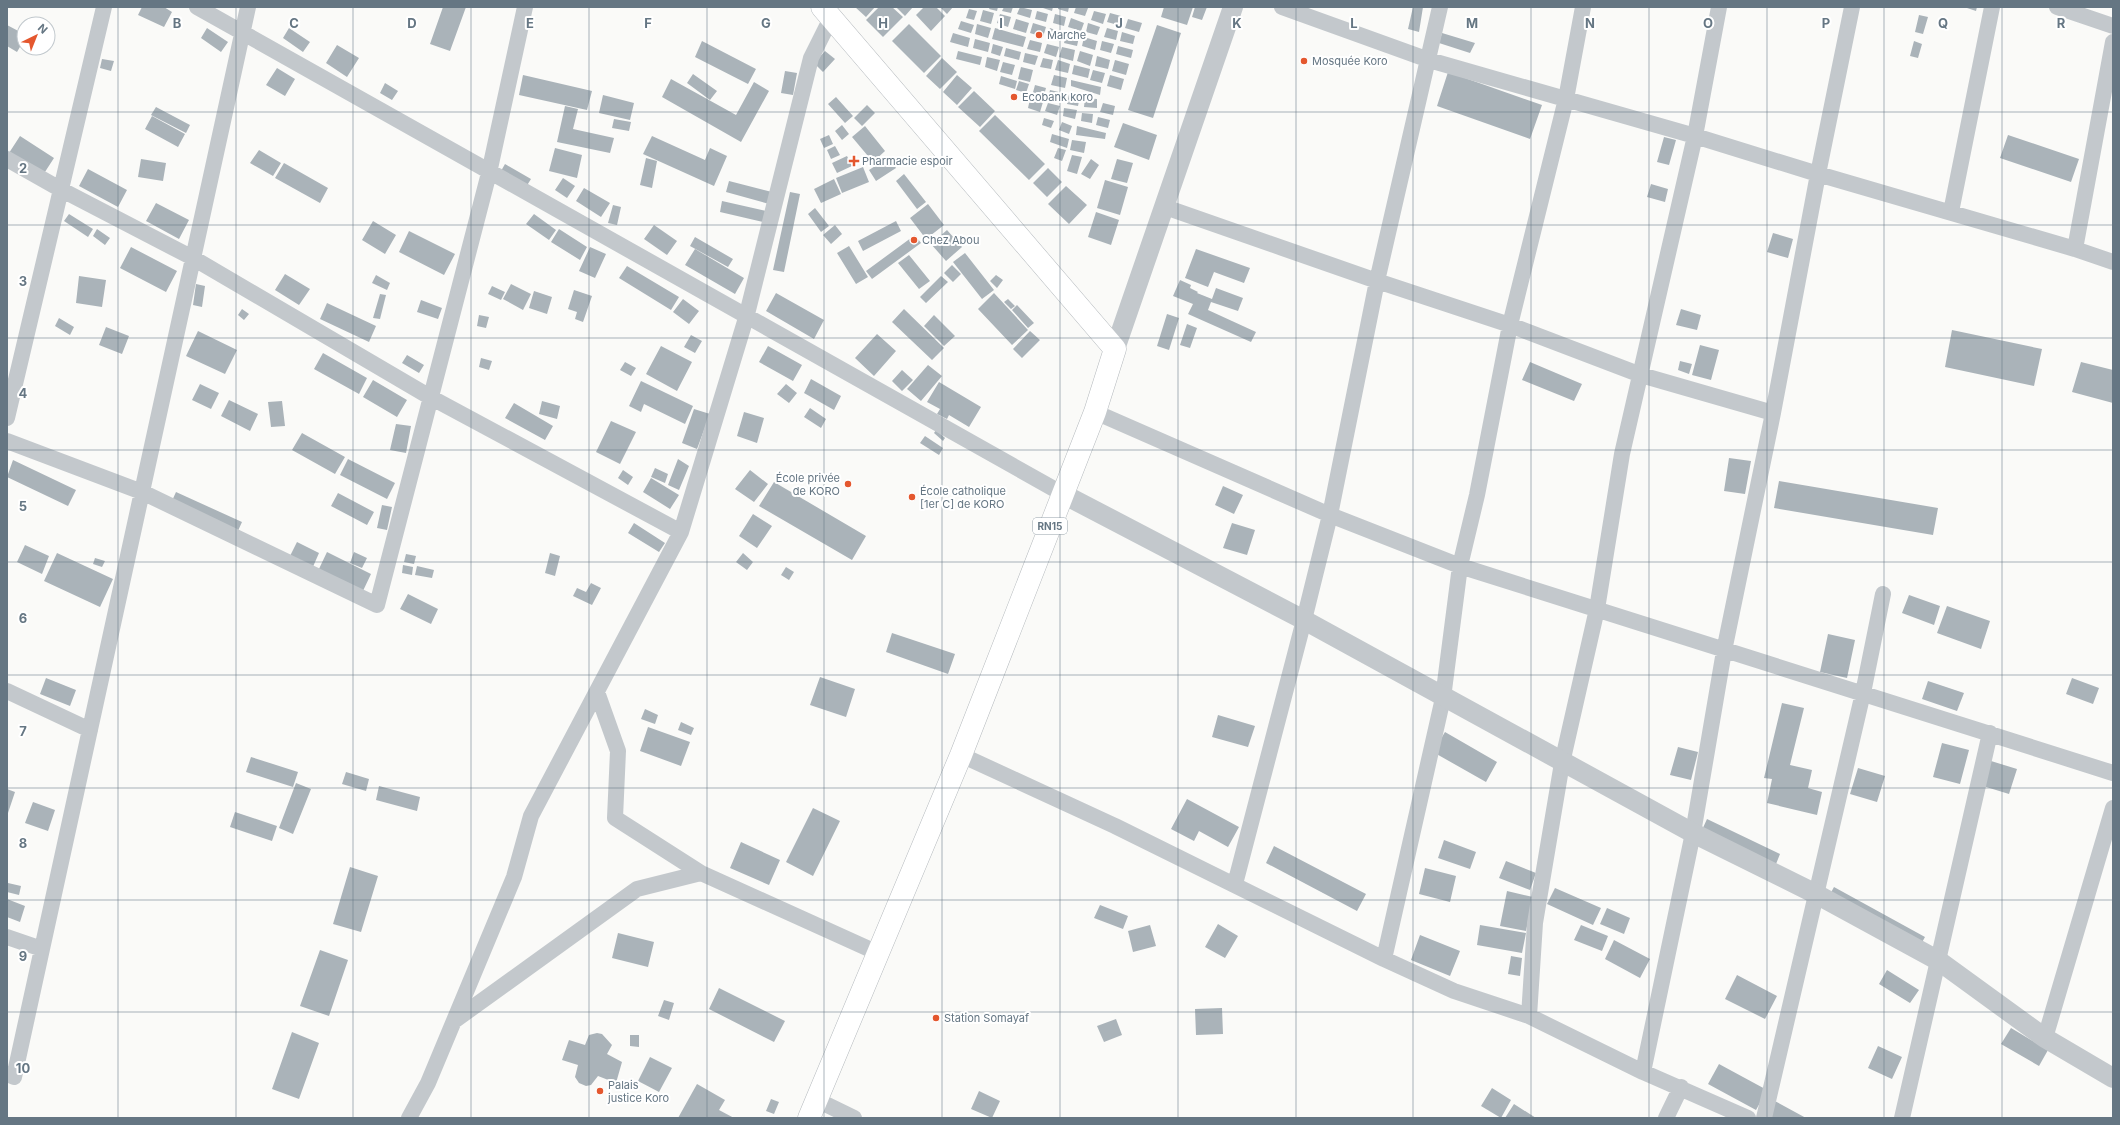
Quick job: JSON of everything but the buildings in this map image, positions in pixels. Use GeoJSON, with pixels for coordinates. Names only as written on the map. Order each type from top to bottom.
{"type":"FeatureCollection","features":[{"type":"Feature","properties":{"kind":"main road"},"geometry":{"type":"LineString","coordinates":[[826,12],[1115,349]]}},
{"type":"Feature","properties":{"kind":"main road","name":"RN15"},"geometry":{"type":"LineString","coordinates":[[813,1109],[961,755],[1095,412],[1115,349]]}},
{"type":"Feature","properties":{"kind":"street"},"geometry":{"type":"LineString","coordinates":[[7,418],[60,188],[104,7]]}},
{"type":"Feature","properties":{"kind":"street"},"geometry":{"type":"LineString","coordinates":[[197,7],[746,318],[1063,494],[1304,620],[1443,698],[1693,833],[1816,894],[1939,961],[2045,1038],[2113,1078]]}},
{"type":"Feature","properties":{"kind":"street"},"geometry":{"type":"LineString","coordinates":[[7,1074],[14,1077],[248,7]]}},
{"type":"Feature","properties":{"kind":"street"},"geometry":{"type":"LineString","coordinates":[[7,441],[142,492],[377,605],[430,397],[490,173],[525,7]]}},
{"type":"Feature","properties":{"kind":"street"},"geometry":{"type":"LineString","coordinates":[[1115,349],[1233,7]]}},
{"type":"Feature","properties":{"kind":"street"},"geometry":{"type":"LineString","coordinates":[[1282,7],[1429,60],[1695,136],[1818,174],[2075,249],[2113,262]]}},
{"type":"Feature","properties":{"kind":"street"},"geometry":{"type":"LineString","coordinates":[[1235,884],[1330,515],[1377,281],[1440,7]]}},
{"type":"Feature","properties":{"kind":"street"},"geometry":{"type":"LineString","coordinates":[[1384,959],[1443,698],[1460,566],[1477,495],[1510,325],[1566,99],[1583,7]]}},
{"type":"Feature","properties":{"kind":"street"},"geometry":{"type":"LineString","coordinates":[[1529,1016],[1535,923],[1562,763],[1597,609],[1622,454],[1695,136],[1719,7]]}},
{"type":"Feature","properties":{"kind":"street"},"geometry":{"type":"LineString","coordinates":[[1644,1072],[1693,833],[1724,651],[1773,413],[1818,174],[1852,7]]}},
{"type":"Feature","properties":{"kind":"street"},"geometry":{"type":"LineString","coordinates":[[1951,212],[1992,7]]}},
{"type":"Feature","properties":{"kind":"street"},"geometry":{"type":"LineString","coordinates":[[2057,7],[2113,26]]}},
{"type":"Feature","properties":{"kind":"street"},"geometry":{"type":"LineString","coordinates":[[409,1118],[428,1083],[514,877],[531,816],[681,532],[746,318],[811,58],[826,12]]}},
{"type":"Feature","properties":{"kind":"street"},"geometry":{"type":"LineString","coordinates":[[2075,249],[2113,42]]}},
{"type":"Feature","properties":{"kind":"street"},"geometry":{"type":"LineString","coordinates":[[7,159],[194,258],[430,397],[681,532]]}},
{"type":"Feature","properties":{"kind":"street"},"geometry":{"type":"LineString","coordinates":[[1165,207],[1377,281],[1510,325],[1641,375],[1773,413]]}},
{"type":"Feature","properties":{"kind":"street"},"geometry":{"type":"LineString","coordinates":[[1095,412],[1330,515],[1460,566],[1724,651],[1863,693],[2113,773]]}},
{"type":"Feature","properties":{"kind":"street"},"geometry":{"type":"LineString","coordinates":[[1764,1118],[1863,693],[1883,594]]}},
{"type":"Feature","properties":{"kind":"street"},"geometry":{"type":"LineString","coordinates":[[7,691],[90,730]]}},
{"type":"Feature","properties":{"kind":"street"},"geometry":{"type":"LineString","coordinates":[[597,692],[618,751],[615,818],[700,873],[878,953]]}},
{"type":"Feature","properties":{"kind":"street"},"geometry":{"type":"LineString","coordinates":[[1902,1118],[1990,733]]}},
{"type":"Feature","properties":{"kind":"street"},"geometry":{"type":"LineString","coordinates":[[961,755],[1115,826],[1384,959],[1454,991],[1529,1016],[1644,1072],[1681,1087],[1748,1118]]}},
{"type":"Feature","properties":{"kind":"street"},"geometry":{"type":"LineString","coordinates":[[2045,1038],[2113,808]]}},
{"type":"Feature","properties":{"kind":"street"},"geometry":{"type":"LineString","coordinates":[[454,1022],[637,889],[700,873]]}},
{"type":"Feature","properties":{"kind":"street"},"geometry":{"type":"LineString","coordinates":[[7,937],[42,948]]}},
{"type":"Feature","properties":{"kind":"street"},"geometry":{"type":"LineString","coordinates":[[1666,1118],[1681,1087]]}},
{"type":"Feature","properties":{"kind":"street"},"geometry":{"type":"LineString","coordinates":[[813,1109],[854,1118]]}},
{"type":"Feature","properties":{"kind":"place","name":"Marche"},"geometry":{"type":"Point","coordinates":[1039,35]}},
{"type":"Feature","properties":{"kind":"place","name":"Mosquée Koro"},"geometry":{"type":"Point","coordinates":[1304,61]}},
{"type":"Feature","properties":{"kind":"place","name":"Ecobank koro"},"geometry":{"type":"Point","coordinates":[1014,97]}},
{"type":"Feature","properties":{"kind":"place","name":"Pharmacie espoir"},"geometry":{"type":"Point","coordinates":[854,161]}},
{"type":"Feature","properties":{"kind":"place","name":"Chez Abou"},"geometry":{"type":"Point","coordinates":[914,240]}},
{"type":"Feature","properties":{"kind":"place","name":"École privée de KORO"},"geometry":{"type":"Point","coordinates":[848,484]}},
{"type":"Feature","properties":{"kind":"place","name":"École catholique [1er C] de KORO"},"geometry":{"type":"Point","coordinates":[912,497]}},
{"type":"Feature","properties":{"kind":"place","name":"Station Somayaf"},"geometry":{"type":"Point","coordinates":[936,1018]}},
{"type":"Feature","properties":{"kind":"place","name":"Palais justice Koro"},"geometry":{"type":"Point","coordinates":[600,1091]}}]}
